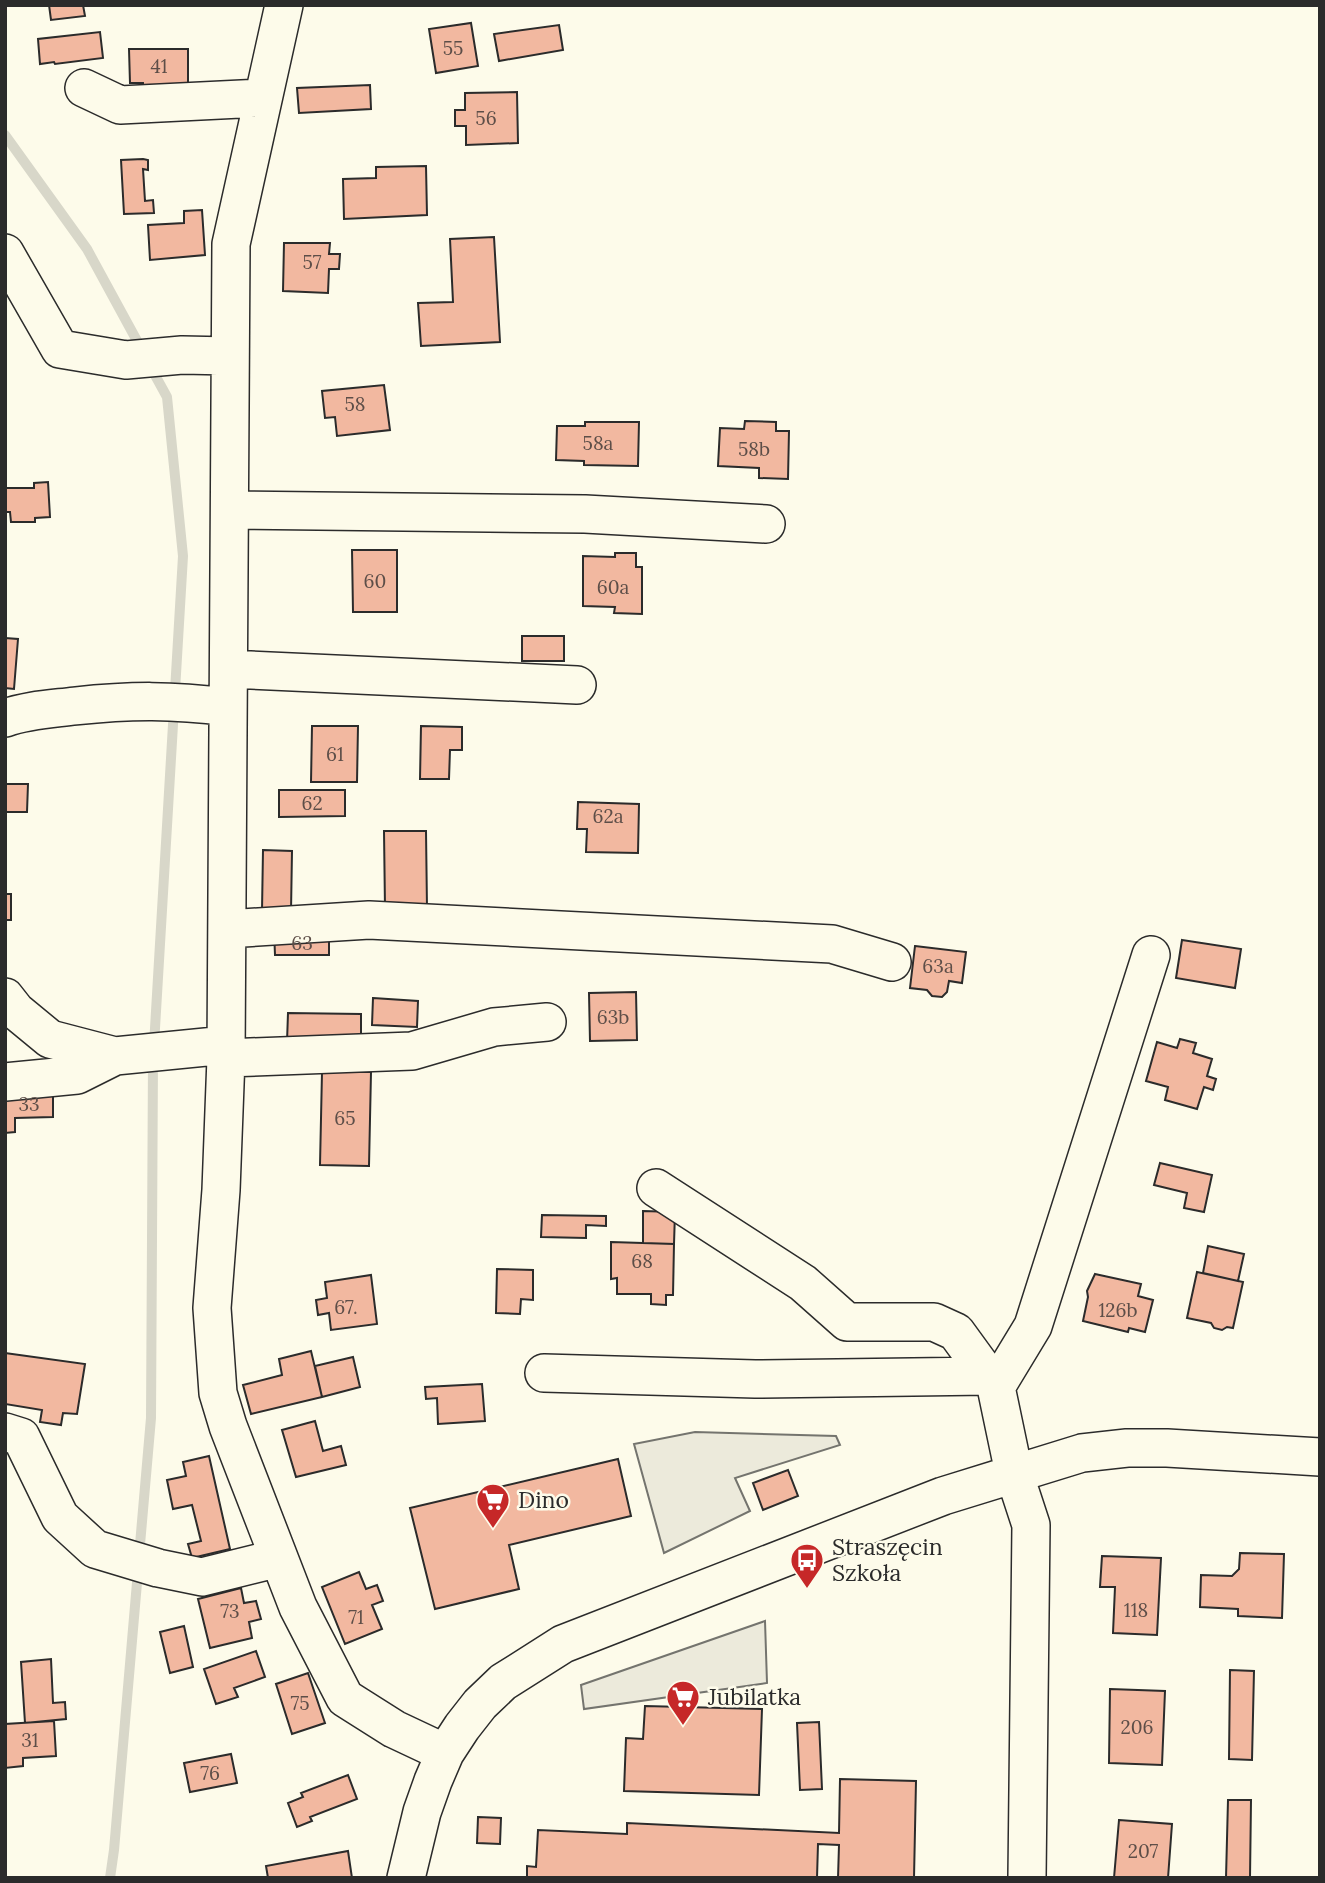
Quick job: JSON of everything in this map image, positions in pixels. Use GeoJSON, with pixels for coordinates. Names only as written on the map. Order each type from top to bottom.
{"type":"FeatureCollection","features":[{"type":"Feature","properties":{"kind":"street"},"geometry":{"type":"LineString","coordinates":[[276,7],[263,98],[231,244],[226,1052],[221,1190],[212,1308],[215,1364],[218,1393],[228,1426],[298,1607],[345,1698],[394,1729],[445,1753]]}},
{"type":"Feature","properties":{"kind":"street"},"geometry":{"type":"LineString","coordinates":[[84,88],[120,105],[263,98]]}},
{"type":"Feature","properties":{"kind":"street"},"geometry":{"type":"LineString","coordinates":[[5,253],[60,349],[127,360],[182,355],[230,356]]}},
{"type":"Feature","properties":{"kind":"street"},"geometry":{"type":"LineString","coordinates":[[230,510],[585,514],[766,524]]}},
{"type":"Feature","properties":{"kind":"street"},"geometry":{"type":"LineString","coordinates":[[229,668],[577,685]]}},
{"type":"Feature","properties":{"kind":"street"},"geometry":{"type":"LineString","coordinates":[[5,718],[23,712],[168,701],[228,707]]}},
{"type":"Feature","properties":{"kind":"street"},"geometry":{"type":"LineString","coordinates":[[227,929],[369,920],[832,944],[892,962]]}},
{"type":"Feature","properties":{"kind":"street"},"geometry":{"type":"LineString","coordinates":[[992,1382],[1033,1326],[1151,955]]}},
{"type":"Feature","properties":{"kind":"street"},"geometry":{"type":"LineString","coordinates":[[5,997],[16,1011],[50,1039],[121,1055],[184,1049],[226,1052],[412,1051],[494,1027],[547,1022]]}},
{"type":"Feature","properties":{"kind":"street"},"geometry":{"type":"LineString","coordinates":[[5,1083],[77,1075],[121,1055]]}},
{"type":"Feature","properties":{"kind":"street"},"geometry":{"type":"LineString","coordinates":[[656,1188],[803,1283],[847,1322],[934,1322],[957,1332],[992,1382],[1014,1473],[1031,1525],[1027,1878]]}},
{"type":"Feature","properties":{"kind":"street"},"geometry":{"type":"LineString","coordinates":[[544,1373],[992,1382]]}},
{"type":"Feature","properties":{"kind":"street"},"geometry":{"type":"LineString","coordinates":[[5,1432],[20,1437],[60,1517],[95,1549],[112,1556],[202,1577],[279,1558]]}},
{"type":"Feature","properties":{"kind":"street"},"geometry":{"type":"LineString","coordinates":[[406,1878],[422,1812],[445,1753],[480,1704],[503,1682],[563,1644],[943,1496],[1082,1453],[1127,1448],[1167,1448],[1320,1457]]}},
{"type":"Feature","properties":{"kind":"shaded area"},"geometry":{"type":"Polygon","coordinates":[[[695,1432],[836,1436],[840,1445],[735,1478],[750,1511],[664,1553],[634,1444],[695,1432]]]}},
{"type":"Feature","properties":{"kind":"shaded area"},"geometry":{"type":"Polygon","coordinates":[[[765,1621],[767,1683],[584,1709],[581,1685],[765,1621]]]}},
{"type":"Feature","properties":{"kind":"building"},"geometry":{"type":"Polygon","coordinates":[[[49,5],[83,5],[85,16],[51,20],[49,5]]]}},
{"type":"Feature","properties":{"kind":"building"},"geometry":{"type":"Polygon","coordinates":[[[471,23],[478,66],[436,73],[429,29],[471,23]]]}},
{"type":"Feature","properties":{"kind":"building"},"geometry":{"type":"Polygon","coordinates":[[[559,25],[563,50],[499,61],[494,34],[559,25]]]}},
{"type":"Feature","properties":{"kind":"building"},"geometry":{"type":"Polygon","coordinates":[[[100,32],[103,58],[40,64],[38,39],[100,32]]]}},
{"type":"Feature","properties":{"kind":"building"},"geometry":{"type":"Polygon","coordinates":[[[129,49],[188,49],[188,93],[144,94],[143,83],[130,83],[129,49]]]}},
{"type":"Feature","properties":{"kind":"building"},"geometry":{"type":"Polygon","coordinates":[[[370,85],[371,109],[299,113],[297,88],[370,85]]]}},
{"type":"Feature","properties":{"kind":"building"},"geometry":{"type":"Polygon","coordinates":[[[517,92],[518,143],[466,145],[466,126],[455,126],[455,110],[465,110],[465,93],[517,92]]]}},
{"type":"Feature","properties":{"kind":"building"},"geometry":{"type":"Polygon","coordinates":[[[121,160],[148,160],[148,170],[143,169],[145,201],[153,200],[154,213],[124,214],[121,160]]]}},
{"type":"Feature","properties":{"kind":"building"},"geometry":{"type":"Polygon","coordinates":[[[426,166],[427,215],[344,219],[343,179],[376,178],[376,167],[426,166]]]}},
{"type":"Feature","properties":{"kind":"building"},"geometry":{"type":"Polygon","coordinates":[[[202,210],[205,255],[150,260],[148,225],[184,223],[184,211],[202,210]]]}},
{"type":"Feature","properties":{"kind":"building"},"geometry":{"type":"Polygon","coordinates":[[[494,237],[500,342],[421,346],[418,303],[453,302],[450,239],[494,237]]]}},
{"type":"Feature","properties":{"kind":"building"},"geometry":{"type":"Polygon","coordinates":[[[284,243],[330,243],[329,254],[340,254],[339,269],[329,269],[328,293],[283,291],[284,243]]]}},
{"type":"Feature","properties":{"kind":"building"},"geometry":{"type":"Polygon","coordinates":[[[384,385],[390,430],[337,436],[335,417],[325,418],[322,391],[384,385]]]}},
{"type":"Feature","properties":{"kind":"building"},"geometry":{"type":"Polygon","coordinates":[[[745,421],[776,422],[776,431],[789,431],[788,479],[759,478],[759,468],[718,466],[720,428],[744,429],[745,421]]]}},
{"type":"Feature","properties":{"kind":"building"},"geometry":{"type":"Polygon","coordinates":[[[585,422],[639,422],[638,466],[584,465],[584,461],[556,460],[557,426],[585,426],[585,422]]]}},
{"type":"Feature","properties":{"kind":"building"},"geometry":{"type":"Polygon","coordinates":[[[48,482],[50,517],[35,518],[35,522],[11,522],[10,512],[5,512],[5,488],[34,488],[34,483],[48,482]]]}},
{"type":"Feature","properties":{"kind":"building"},"geometry":{"type":"Polygon","coordinates":[[[352,550],[397,550],[397,612],[353,612],[352,550]]]}},
{"type":"Feature","properties":{"kind":"building"},"geometry":{"type":"Polygon","coordinates":[[[615,553],[636,553],[636,567],[642,567],[642,614],[614,613],[615,607],[583,606],[583,556],[615,557],[615,553]]]}},
{"type":"Feature","properties":{"kind":"building"},"geometry":{"type":"Polygon","coordinates":[[[522,636],[564,636],[564,661],[522,661],[522,636]]]}},
{"type":"Feature","properties":{"kind":"building"},"geometry":{"type":"Polygon","coordinates":[[[5,638],[18,639],[14,689],[5,688],[5,638]]]}},
{"type":"Feature","properties":{"kind":"building"},"geometry":{"type":"Polygon","coordinates":[[[312,726],[358,726],[357,782],[311,782],[312,726]]]}},
{"type":"Feature","properties":{"kind":"building"},"geometry":{"type":"Polygon","coordinates":[[[421,726],[462,727],[462,750],[450,750],[449,779],[420,779],[421,726]]]}},
{"type":"Feature","properties":{"kind":"building"},"geometry":{"type":"Polygon","coordinates":[[[5,784],[28,784],[27,812],[5,812],[5,784]]]}},
{"type":"Feature","properties":{"kind":"building"},"geometry":{"type":"Polygon","coordinates":[[[279,790],[345,790],[345,816],[279,817],[279,790]]]}},
{"type":"Feature","properties":{"kind":"building"},"geometry":{"type":"Polygon","coordinates":[[[578,802],[639,804],[638,853],[586,852],[587,829],[577,829],[578,802]]]}},
{"type":"Feature","properties":{"kind":"building"},"geometry":{"type":"Polygon","coordinates":[[[384,831],[426,831],[427,908],[385,908],[384,831]]]}},
{"type":"Feature","properties":{"kind":"building"},"geometry":{"type":"Polygon","coordinates":[[[263,850],[292,851],[291,912],[262,911],[263,850]]]}},
{"type":"Feature","properties":{"kind":"building"},"geometry":{"type":"Polygon","coordinates":[[[5,894],[11,894],[11,920],[5,920],[5,894]]]}},
{"type":"Feature","properties":{"kind":"building"},"geometry":{"type":"Polygon","coordinates":[[[274,930],[329,930],[329,955],[275,955],[274,930]]]}},
{"type":"Feature","properties":{"kind":"building"},"geometry":{"type":"Polygon","coordinates":[[[1182,940],[1241,949],[1235,988],[1176,978],[1182,940]]]}},
{"type":"Feature","properties":{"kind":"building"},"geometry":{"type":"Polygon","coordinates":[[[915,946],[966,952],[962,983],[949,981],[947,992],[942,997],[932,996],[927,990],[910,988],[915,946]]]}},
{"type":"Feature","properties":{"kind":"building"},"geometry":{"type":"Polygon","coordinates":[[[636,992],[637,1040],[590,1041],[589,993],[636,992]]]}},
{"type":"Feature","properties":{"kind":"building"},"geometry":{"type":"Polygon","coordinates":[[[373,998],[418,1001],[417,1027],[372,1025],[373,998]]]}},
{"type":"Feature","properties":{"kind":"building"},"geometry":{"type":"Polygon","coordinates":[[[288,1013],[361,1014],[361,1044],[287,1042],[288,1013]]]}},
{"type":"Feature","properties":{"kind":"building"},"geometry":{"type":"Polygon","coordinates":[[[1180,1039],[1196,1043],[1193,1053],[1212,1059],[1207,1076],[1216,1079],[1213,1090],[1204,1087],[1197,1109],[1165,1100],[1168,1087],[1146,1081],[1157,1042],[1177,1048],[1180,1039]]]}},
{"type":"Feature","properties":{"kind":"building"},"geometry":{"type":"Polygon","coordinates":[[[322,1072],[371,1072],[369,1166],[320,1165],[322,1072]]]}},
{"type":"Feature","properties":{"kind":"building"},"geometry":{"type":"Polygon","coordinates":[[[53,1089],[53,1117],[15,1118],[15,1132],[5,1133],[5,1091],[53,1089]]]}},
{"type":"Feature","properties":{"kind":"building"},"geometry":{"type":"Polygon","coordinates":[[[1160,1163],[1212,1175],[1204,1212],[1184,1208],[1187,1193],[1154,1185],[1160,1163]]]}},
{"type":"Feature","properties":{"kind":"building"},"geometry":{"type":"Polygon","coordinates":[[[643,1211],[675,1212],[674,1244],[643,1243],[643,1211]]]}},
{"type":"Feature","properties":{"kind":"building"},"geometry":{"type":"Polygon","coordinates":[[[542,1215],[606,1216],[606,1226],[586,1225],[586,1238],[541,1237],[542,1215]]]}},
{"type":"Feature","properties":{"kind":"building"},"geometry":{"type":"Polygon","coordinates":[[[611,1242],[674,1244],[673,1295],[666,1295],[666,1305],[651,1304],[651,1294],[617,1294],[617,1278],[611,1279],[611,1242]]]}},
{"type":"Feature","properties":{"kind":"building"},"geometry":{"type":"Polygon","coordinates":[[[1208,1246],[1244,1254],[1238,1281],[1203,1273],[1208,1246]]]}},
{"type":"Feature","properties":{"kind":"building"},"geometry":{"type":"Polygon","coordinates":[[[497,1269],[533,1270],[533,1300],[521,1299],[520,1314],[496,1313],[497,1269]]]}},
{"type":"Feature","properties":{"kind":"building"},"geometry":{"type":"Polygon","coordinates":[[[1197,1272],[1243,1282],[1233,1328],[1222,1330],[1214,1328],[1211,1323],[1187,1318],[1197,1272]]]}},
{"type":"Feature","properties":{"kind":"building"},"geometry":{"type":"Polygon","coordinates":[[[1095,1274],[1141,1284],[1138,1296],[1153,1300],[1145,1332],[1129,1328],[1128,1332],[1083,1321],[1087,1291],[1095,1274]]]}},
{"type":"Feature","properties":{"kind":"building"},"geometry":{"type":"Polygon","coordinates":[[[371,1275],[377,1324],[331,1330],[329,1313],[318,1315],[316,1300],[327,1298],[325,1282],[371,1275]]]}},
{"type":"Feature","properties":{"kind":"building"},"geometry":{"type":"Polygon","coordinates":[[[311,1351],[322,1397],[251,1414],[243,1385],[282,1375],[279,1359],[311,1351]]]}},
{"type":"Feature","properties":{"kind":"building"},"geometry":{"type":"Polygon","coordinates":[[[5,1353],[85,1364],[77,1414],[63,1413],[61,1425],[40,1422],[42,1410],[5,1404],[5,1353]]]}},
{"type":"Feature","properties":{"kind":"building"},"geometry":{"type":"Polygon","coordinates":[[[353,1357],[360,1387],[322,1397],[315,1366],[353,1357]]]}},
{"type":"Feature","properties":{"kind":"building"},"geometry":{"type":"Polygon","coordinates":[[[482,1384],[485,1421],[438,1424],[437,1398],[426,1399],[425,1387],[482,1384]]]}},
{"type":"Feature","properties":{"kind":"building"},"geometry":{"type":"Polygon","coordinates":[[[315,1421],[323,1451],[341,1446],[346,1465],[296,1477],[282,1430],[315,1421]]]}},
{"type":"Feature","properties":{"kind":"building"},"geometry":{"type":"Polygon","coordinates":[[[209,1456],[230,1549],[192,1558],[188,1544],[201,1541],[192,1505],[173,1509],[167,1480],[186,1476],[183,1462],[209,1456]]]}},
{"type":"Feature","properties":{"kind":"building","name":"Dino"},"geometry":{"type":"Polygon","coordinates":[[[618,1459],[631,1516],[509,1545],[519,1589],[435,1609],[410,1508],[618,1459]]]}},
{"type":"Feature","properties":{"kind":"building"},"geometry":{"type":"Polygon","coordinates":[[[788,1470],[798,1496],[763,1510],[753,1483],[788,1470]]]}},
{"type":"Feature","properties":{"kind":"building"},"geometry":{"type":"Polygon","coordinates":[[[1240,1553],[1284,1554],[1282,1618],[1238,1616],[1238,1609],[1200,1607],[1201,1575],[1232,1576],[1239,1569],[1240,1553]]]}},
{"type":"Feature","properties":{"kind":"building"},"geometry":{"type":"Polygon","coordinates":[[[1102,1556],[1161,1558],[1157,1635],[1113,1633],[1115,1587],[1100,1587],[1102,1556]]]}},
{"type":"Feature","properties":{"kind":"building"},"geometry":{"type":"Polygon","coordinates":[[[359,1572],[366,1589],[377,1585],[383,1601],[372,1605],[382,1629],[345,1644],[322,1587],[359,1572]]]}},
{"type":"Feature","properties":{"kind":"building"},"geometry":{"type":"Polygon","coordinates":[[[241,1588],[244,1603],[256,1601],[261,1619],[249,1622],[252,1638],[210,1648],[198,1599],[241,1588]]]}},
{"type":"Feature","properties":{"kind":"building"},"geometry":{"type":"Polygon","coordinates":[[[184,1626],[193,1667],[170,1673],[160,1632],[184,1626]]]}},
{"type":"Feature","properties":{"kind":"building"},"geometry":{"type":"Polygon","coordinates":[[[256,1651],[265,1677],[234,1688],[238,1697],[216,1704],[204,1669],[256,1651]]]}},
{"type":"Feature","properties":{"kind":"building"},"geometry":{"type":"Polygon","coordinates":[[[51,1659],[53,1703],[65,1702],[66,1719],[25,1723],[21,1662],[51,1659]]]}},
{"type":"Feature","properties":{"kind":"building"},"geometry":{"type":"Polygon","coordinates":[[[1230,1670],[1254,1671],[1252,1760],[1229,1759],[1230,1670]]]}},
{"type":"Feature","properties":{"kind":"building"},"geometry":{"type":"Polygon","coordinates":[[[308,1673],[325,1723],[292,1734],[276,1684],[308,1673]]]}},
{"type":"Feature","properties":{"kind":"building"},"geometry":{"type":"Polygon","coordinates":[[[1110,1689],[1165,1691],[1162,1765],[1109,1763],[1110,1689]]]}},
{"type":"Feature","properties":{"kind":"building"},"geometry":{"type":"Polygon","coordinates":[[[645,1706],[762,1709],[759,1795],[624,1791],[626,1738],[643,1739],[645,1706]]]}},
{"type":"Feature","properties":{"kind":"building"},"geometry":{"type":"Polygon","coordinates":[[[54,1721],[56,1756],[23,1758],[23,1766],[5,1768],[5,1724],[54,1721]]]}},
{"type":"Feature","properties":{"kind":"building"},"geometry":{"type":"Polygon","coordinates":[[[819,1722],[822,1789],[800,1790],[797,1723],[819,1722]]]}},
{"type":"Feature","properties":{"kind":"building"},"geometry":{"type":"Polygon","coordinates":[[[231,1754],[237,1783],[190,1792],[184,1763],[231,1754]]]}},
{"type":"Feature","properties":{"kind":"building"},"geometry":{"type":"Polygon","coordinates":[[[348,1775],[357,1799],[310,1817],[312,1821],[297,1827],[288,1803],[303,1797],[301,1793],[348,1775]]]}},
{"type":"Feature","properties":{"kind":"building"},"geometry":{"type":"Polygon","coordinates":[[[840,1779],[916,1781],[914,1878],[838,1878],[839,1845],[818,1844],[817,1878],[527,1878],[527,1866],[536,1867],[538,1830],[627,1834],[627,1823],[839,1833],[840,1779]]]}},
{"type":"Feature","properties":{"kind":"building"},"geometry":{"type":"Polygon","coordinates":[[[1228,1800],[1251,1800],[1250,1878],[1226,1878],[1228,1800]]]}},
{"type":"Feature","properties":{"kind":"building"},"geometry":{"type":"Polygon","coordinates":[[[478,1817],[501,1818],[500,1844],[477,1843],[478,1817]]]}},
{"type":"Feature","properties":{"kind":"building"},"geometry":{"type":"Polygon","coordinates":[[[1119,1820],[1172,1824],[1168,1878],[1114,1878],[1119,1820]]]}},
{"type":"Feature","properties":{"kind":"building"},"geometry":{"type":"Polygon","coordinates":[[[348,1851],[352,1878],[268,1878],[266,1866],[348,1851]]]}},
{"type":"Feature","properties":{"kind":"waterway"},"geometry":{"type":"LineString","coordinates":[[5,135],[87,249],[142,350]]}},
{"type":"Feature","properties":{"kind":"waterway"},"geometry":{"type":"LineString","coordinates":[[150,366],[167,397],[183,556],[154,1045]]}},
{"type":"Feature","properties":{"kind":"waterway"},"geometry":{"type":"LineString","coordinates":[[139,1556],[151,1418],[153,1060]]}},
{"type":"Feature","properties":{"kind":"waterway"},"geometry":{"type":"LineString","coordinates":[[110,1878],[138,1571]]}},
{"type":"Feature","properties":{"kind":"place","name":"Dino"},"geometry":{"type":"Point","coordinates":[493,1530]}},
{"type":"Feature","properties":{"kind":"place","name":"Straszęcin Szkoła"},"geometry":{"type":"Point","coordinates":[807,1590]}},
{"type":"Feature","properties":{"kind":"place","name":"Jubilatka"},"geometry":{"type":"Point","coordinates":[683,1727]}}]}
